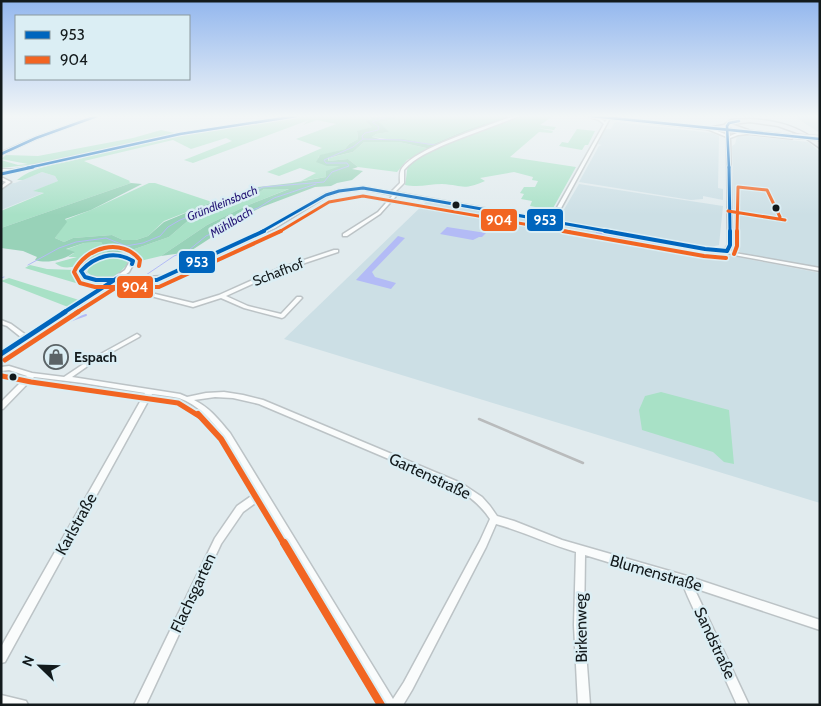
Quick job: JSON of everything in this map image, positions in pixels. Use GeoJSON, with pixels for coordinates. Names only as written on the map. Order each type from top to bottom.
{"type":"FeatureCollection","features":[{"type":"Feature","properties":{"kind":"main road"},"geometry":{"type":"LineString","coordinates":[[1,176],[22,169],[113,149]]}},
{"type":"Feature","properties":{"kind":"street"},"geometry":{"type":"LineString","coordinates":[[345,235],[379,213],[402,183],[402,170],[406,164],[436,149]]}},
{"type":"Feature","properties":{"kind":"street"},"geometry":{"type":"LineString","coordinates":[[552,222],[591,149]]}},
{"type":"Feature","properties":{"kind":"street"},"geometry":{"type":"LineString","coordinates":[[727,251],[730,245],[728,149]]}},
{"type":"Feature","properties":{"kind":"street"},"geometry":{"type":"LineString","coordinates":[[1,170],[22,169]]}},
{"type":"Feature","properties":{"kind":"street"},"geometry":{"type":"LineString","coordinates":[[1,176],[9,182],[1,188]]}},
{"type":"Feature","properties":{"kind":"street"},"geometry":{"type":"LineString","coordinates":[[100,290],[127,271],[133,261],[125,256],[110,255],[94,260],[81,271],[85,277],[104,280],[128,280],[151,280],[173,274],[255,236],[326,195],[357,188],[395,192],[552,222],[705,249],[727,251],[734,254],[820,270]]}},
{"type":"Feature","properties":{"kind":"street","name":"Schafhof"},"geometry":{"type":"LineString","coordinates":[[151,280],[147,290],[149,294],[186,305],[199,304],[270,274],[336,251]]}},
{"type":"Feature","properties":{"kind":"street","name":"Schafhof"},"geometry":{"type":"LineString","coordinates":[[220,296],[246,307],[282,316],[299,298]]}},
{"type":"Feature","properties":{"kind":"street"},"geometry":{"type":"LineString","coordinates":[[1,355],[82,302]]}},
{"type":"Feature","properties":{"kind":"street"},"geometry":{"type":"LineString","coordinates":[[1,322],[9,325],[27,339]]}},
{"type":"Feature","properties":{"kind":"street"},"geometry":{"type":"LineString","coordinates":[[65,379],[90,362],[137,336]]}},
{"type":"Feature","properties":{"kind":"street"},"geometry":{"type":"LineString","coordinates":[[1,369],[9,368],[32,375],[150,391],[187,399],[200,406],[221,428],[390,705]]}},
{"type":"Feature","properties":{"kind":"street"},"geometry":{"type":"LineString","coordinates":[[1,407],[32,375]]}},
{"type":"Feature","properties":{"kind":"street","name":"Karlstraße"},"geometry":{"type":"LineString","coordinates":[[1,658],[150,391]]}},
{"type":"Feature","properties":{"kind":"street","name":"Gartenstraße"},"geometry":{"type":"LineString","coordinates":[[187,399],[214,393],[244,397],[268,405],[458,485],[474,494],[488,509],[494,519]]}},
{"type":"Feature","properties":{"kind":"street","name":"Flachsgarten"},"geometry":{"type":"LineString","coordinates":[[140,705],[218,541],[240,509],[261,494]]}},
{"type":"Feature","properties":{"kind":"street"},"geometry":{"type":"LineString","coordinates":[[396,705],[483,544],[494,519]]}},
{"type":"Feature","properties":{"kind":"street","name":"Blumenstraße"},"geometry":{"type":"LineString","coordinates":[[494,519],[581,550],[687,581],[820,625]]}},
{"type":"Feature","properties":{"kind":"street","name":"Birkenweg"},"geometry":{"type":"LineString","coordinates":[[581,550],[579,625],[584,705]]}},
{"type":"Feature","properties":{"kind":"street","name":"Sandstraße"},"geometry":{"type":"LineString","coordinates":[[687,581],[744,705]]}},
{"type":"Feature","properties":{"kind":"street"},"geometry":{"type":"LineString","coordinates":[[1,701],[22,705]]}},
{"type":"Feature","properties":{"kind":"shaded area"},"geometry":{"type":"Polygon","coordinates":[[[597,149],[719,149],[718,188],[723,189],[723,200],[703,196],[703,199],[691,200],[579,182],[597,149]]]}},
{"type":"Feature","properties":{"kind":"shaded area"},"geometry":{"type":"Polygon","coordinates":[[[732,149],[816,149],[820,152],[820,269],[751,256],[740,252],[735,247],[732,149]]]}},
{"type":"Feature","properties":{"kind":"shaded area"},"geometry":{"type":"Polygon","coordinates":[[[42,172],[55,176],[58,181],[34,191],[43,193],[1,210],[1,184],[15,183],[42,172]]]}},
{"type":"Feature","properties":{"kind":"shaded area"},"geometry":{"type":"Polygon","coordinates":[[[579,184],[723,206],[719,245],[711,247],[564,221],[559,218],[579,184]]]}},
{"type":"Feature","properties":{"kind":"shaded area"},"geometry":{"type":"Polygon","coordinates":[[[428,200],[505,214],[495,230],[499,231],[510,215],[667,244],[674,248],[703,253],[711,252],[820,273],[820,503],[284,339],[428,200]]]}},
{"type":"Feature","properties":{"kind":"green space"},"geometry":{"type":"Polygon","coordinates":[[[75,149],[105,149],[36,164],[1,168],[1,160],[18,165],[28,164],[1,159],[6,155],[38,156],[75,149]]]}},
{"type":"Feature","properties":{"kind":"green space"},"geometry":{"type":"Polygon","coordinates":[[[113,149],[135,149],[84,161],[131,183],[1,228],[1,211],[44,193],[33,191],[58,181],[55,176],[42,172],[23,180],[17,180],[42,167],[89,156],[53,163],[113,149]]]}},
{"type":"Feature","properties":{"kind":"green space"},"geometry":{"type":"Polygon","coordinates":[[[212,149],[231,149],[193,163],[184,160],[212,149]]]}},
{"type":"Feature","properties":{"kind":"green space"},"geometry":{"type":"Polygon","coordinates":[[[320,149],[345,149],[319,156],[317,162],[343,165],[326,177],[301,181],[316,173],[300,168],[279,176],[267,172],[320,149]]]}},
{"type":"Feature","properties":{"kind":"green space"},"geometry":{"type":"Polygon","coordinates":[[[345,149],[356,149],[353,152],[328,158],[328,161],[348,159],[358,167],[352,169],[363,171],[352,180],[331,186],[315,187],[262,207],[246,215],[189,252],[161,256],[207,225],[246,206],[289,189],[264,189],[253,197],[190,219],[169,237],[126,252],[108,253],[101,242],[84,243],[66,249],[75,252],[66,257],[45,262],[35,260],[37,257],[23,251],[1,248],[1,228],[131,183],[142,184],[91,210],[65,219],[67,222],[55,238],[64,242],[73,238],[112,235],[123,240],[136,240],[148,236],[164,222],[212,202],[238,197],[258,187],[326,177],[326,171],[340,166],[327,166],[316,162],[320,155],[345,149]]]}},
{"type":"Feature","properties":{"kind":"green space"},"geometry":{"type":"Polygon","coordinates":[[[356,149],[431,149],[407,160],[397,172],[358,167],[348,159],[328,161],[329,158],[353,152],[356,149]]]}},
{"type":"Feature","properties":{"kind":"green space"},"geometry":{"type":"Polygon","coordinates":[[[435,149],[519,149],[510,157],[576,167],[552,210],[530,206],[532,201],[521,199],[524,194],[520,193],[524,187],[535,187],[538,181],[532,180],[533,177],[514,172],[480,178],[485,181],[467,187],[442,184],[405,185],[409,165],[422,154],[435,149]]]}},
{"type":"Feature","properties":{"kind":"green space"},"geometry":{"type":"Polygon","coordinates":[[[149,183],[155,183],[212,202],[164,221],[148,236],[136,240],[123,240],[112,235],[73,238],[64,242],[55,238],[66,222],[65,220],[149,183]]]}},
{"type":"Feature","properties":{"kind":"green space"},"geometry":{"type":"Polygon","coordinates":[[[291,188],[246,206],[207,225],[161,256],[140,261],[138,257],[126,252],[169,237],[190,219],[253,197],[264,189],[291,188]]]}},
{"type":"Feature","properties":{"kind":"green space"},"geometry":{"type":"Polygon","coordinates":[[[101,242],[108,253],[74,267],[61,266],[55,263],[77,257],[68,257],[74,253],[65,250],[84,243],[101,242]]]}},
{"type":"Feature","properties":{"kind":"green space"},"geometry":{"type":"Polygon","coordinates":[[[119,257],[127,261],[128,264],[113,279],[102,279],[87,272],[96,262],[119,257]]]}},
{"type":"Feature","properties":{"kind":"green space"},"geometry":{"type":"Polygon","coordinates":[[[30,265],[47,269],[75,270],[75,277],[78,279],[104,284],[96,289],[25,268],[30,265]]]}},
{"type":"Feature","properties":{"kind":"green space"},"geometry":{"type":"Polygon","coordinates":[[[9,278],[79,300],[68,307],[1,281],[9,278]]]}},
{"type":"Feature","properties":{"kind":"green space"},"geometry":{"type":"Polygon","coordinates":[[[661,392],[729,410],[734,464],[724,462],[713,452],[642,430],[639,410],[645,396],[661,392]]]}},
{"type":"Feature","properties":{"kind":"water"},"geometry":{"type":"Polygon","coordinates":[[[447,227],[486,233],[482,237],[473,240],[440,234],[447,227]]]}},
{"type":"Feature","properties":{"kind":"water"},"geometry":{"type":"Polygon","coordinates":[[[596,232],[663,244],[662,251],[654,250],[654,247],[645,245],[644,249],[594,238],[596,232]]]}},
{"type":"Feature","properties":{"kind":"water"},"geometry":{"type":"Polygon","coordinates":[[[398,236],[405,238],[372,272],[375,277],[396,283],[391,289],[356,280],[398,236]]]}},
{"type":"Feature","properties":{"kind":"waterway","name":"Gründleinsbach"},"geometry":{"type":"LineString","coordinates":[[28,265],[59,248],[76,242],[106,238],[126,246],[143,243],[160,236],[168,227],[180,220],[209,209],[218,203],[240,198],[263,187],[324,182],[332,172],[349,166],[347,163],[326,163],[324,160],[349,149]]}},
{"type":"Feature","properties":{"kind":"waterway","name":"Mühlbach"},"geometry":{"type":"LineString","coordinates":[[146,275],[174,256],[189,250],[206,236],[226,227],[243,213],[258,208],[274,198],[316,184]]}},
{"type":"Feature","properties":{"kind":"waterway","name":"Mühlbach"},"geometry":{"type":"LineString","coordinates":[[7,359],[61,324],[86,315]]}},
{"type":"Feature","properties":{"kind":"tunnel"},"geometry":{"type":"LineString","coordinates":[[82,302],[100,290]]}},
{"type":"Feature","properties":{"kind":"railway"},"geometry":{"type":"LineString","coordinates":[[479,419],[583,463]]}},
{"type":"Feature","properties":{"kind":"transit line","name":"953"},"geometry":{"type":"LineString","coordinates":[[1,154],[12,149]]}},
{"type":"Feature","properties":{"kind":"transit line","name":"953"},"geometry":{"type":"LineString","coordinates":[[1,174],[113,149]]}},
{"type":"Feature","properties":{"kind":"transit line","name":"953"},"geometry":{"type":"LineString","coordinates":[[727,251],[730,245],[729,149]]}},
{"type":"Feature","properties":{"kind":"transit line","name":"904"},"geometry":{"type":"LineString","coordinates":[[734,254],[737,246],[738,187],[767,190],[780,217]]}},
{"type":"Feature","properties":{"kind":"transit line","name":"953"},"geometry":{"type":"LineString","coordinates":[[132,264],[133,261],[127,257],[120,255],[105,256],[92,261],[81,271],[85,277],[96,280],[157,280],[273,227],[326,195],[339,191],[363,188],[705,249],[727,251]]}},
{"type":"Feature","properties":{"kind":"transit line","name":"904"},"geometry":{"type":"LineString","coordinates":[[139,266],[140,260],[126,248],[104,248],[84,257],[74,272],[80,283],[95,287],[159,287],[276,234],[329,202],[363,196],[704,256],[726,258]]}},
{"type":"Feature","properties":{"kind":"transit line","name":"904"},"geometry":{"type":"LineString","coordinates":[[728,211],[785,220]]}},
{"type":"Feature","properties":{"kind":"transit line","name":"953"},"geometry":{"type":"LineString","coordinates":[[1,354],[119,277]]}},
{"type":"Feature","properties":{"kind":"transit line","name":"904"},"geometry":{"type":"LineString","coordinates":[[5,360],[123,283]]}},
{"type":"Feature","properties":{"kind":"transit line","name":"904"},"geometry":{"type":"LineString","coordinates":[[2,376],[31,382],[178,403],[196,412],[221,439],[381,705]]}},
{"type":"Feature","properties":{"kind":"place","name":"Espach"},"geometry":{"type":"Point","coordinates":[56,357]}}]}
